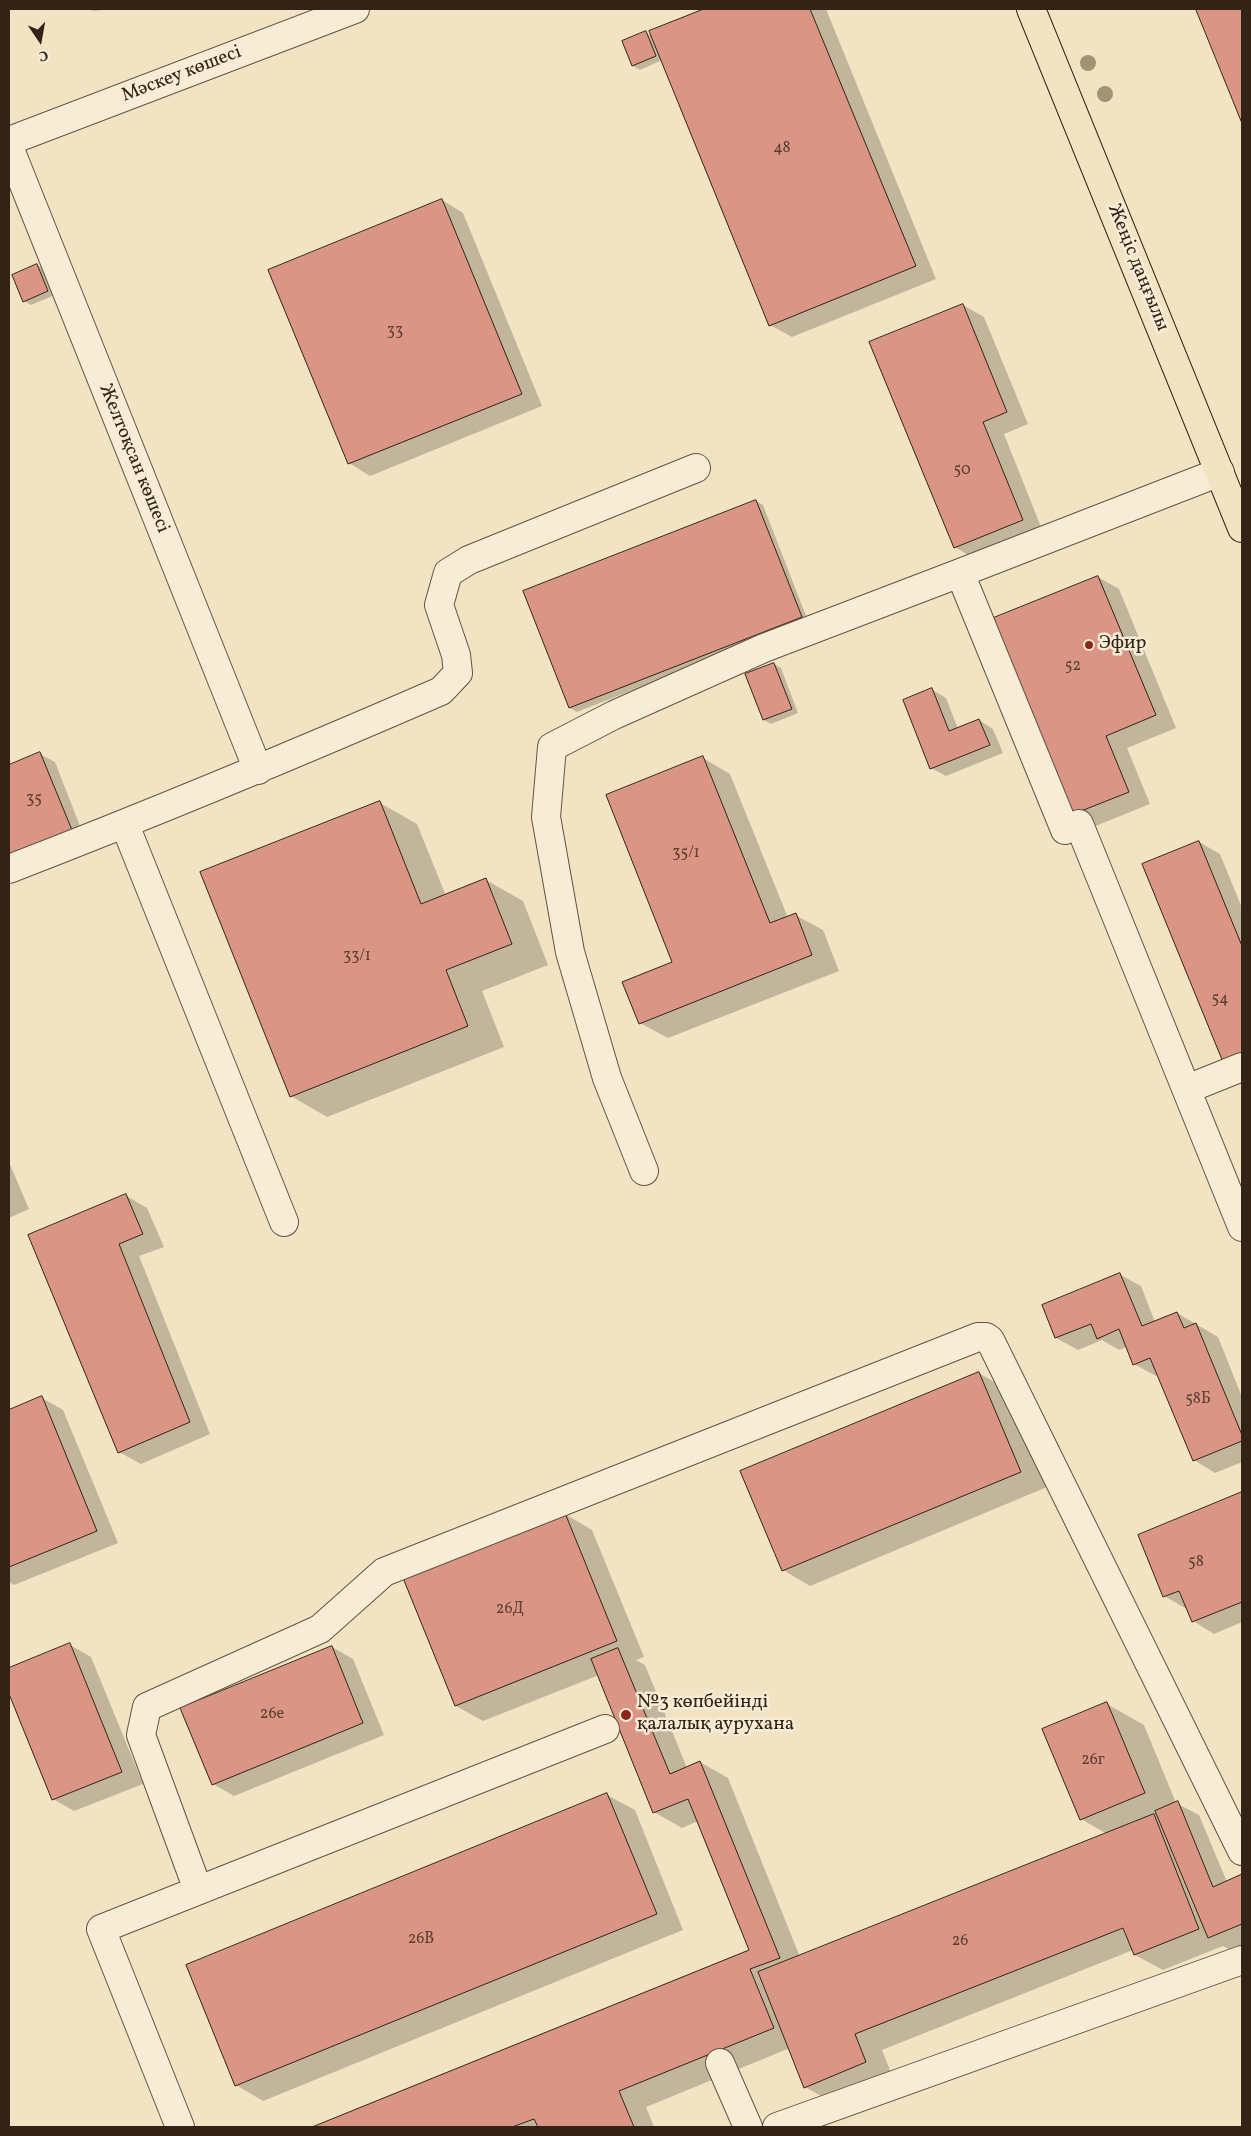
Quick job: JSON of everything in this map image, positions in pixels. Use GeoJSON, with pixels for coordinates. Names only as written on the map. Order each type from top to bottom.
{"type":"FeatureCollection","features":[{"type":"Feature","properties":{"kind":"main road","name":"Жеңіс даңғылы"},"geometry":{"type":"LineString","coordinates":[[1031,9],[1242,528]]}},
{"type":"Feature","properties":{"kind":"street","name":"Мәскеу көшесі"},"geometry":{"type":"LineString","coordinates":[[9,141],[355,9]]}},
{"type":"Feature","properties":{"kind":"street","name":"Желтоқсан көшесі"},"geometry":{"type":"LineString","coordinates":[[9,147],[258,770]]}},
{"type":"Feature","properties":{"kind":"street"},"geometry":{"type":"LineString","coordinates":[[9,869],[258,770],[441,691],[458,673],[456,655],[439,605],[448,573],[469,560],[696,468]]}},
{"type":"Feature","properties":{"kind":"street"},"geometry":{"type":"LineString","coordinates":[[644,1171],[607,1078],[570,952],[546,817],[552,748],[614,715],[764,648],[1220,472]]}},
{"type":"Feature","properties":{"kind":"street"},"geometry":{"type":"LineString","coordinates":[[960,573],[1065,830],[1079,824],[1242,1227]]}},
{"type":"Feature","properties":{"kind":"street"},"geometry":{"type":"LineString","coordinates":[[125,824],[284,1222]]}},
{"type":"Feature","properties":{"kind":"street"},"geometry":{"type":"LineString","coordinates":[[1187,1089],[1242,1067]]}},
{"type":"Feature","properties":{"kind":"street"},"geometry":{"type":"LineString","coordinates":[[198,1890],[141,1735],[147,1707],[320,1629],[384,1572],[978,1337],[986,1337],[990,1340],[1242,1851]]}},
{"type":"Feature","properties":{"kind":"street"},"geometry":{"type":"LineString","coordinates":[[180,2127],[101,1929],[605,1729]]}},
{"type":"Feature","properties":{"kind":"street"},"geometry":{"type":"LineString","coordinates":[[777,2127],[1242,1960]]}},
{"type":"Feature","properties":{"kind":"street"},"geometry":{"type":"LineString","coordinates":[[720,2063],[748,2127]]}},
{"type":"Feature","properties":{"kind":"building"},"geometry":{"type":"Polygon","coordinates":[[[704,9],[810,9],[916,266],[769,326],[649,31],[704,9]]]}},
{"type":"Feature","properties":{"kind":"building"},"geometry":{"type":"Polygon","coordinates":[[[1196,9],[1242,9],[1242,123],[1196,9]]]}},
{"type":"Feature","properties":{"kind":"building"},"geometry":{"type":"Polygon","coordinates":[[[646,31],[656,56],[632,66],[622,41],[646,31]]]}},
{"type":"Feature","properties":{"kind":"building"},"geometry":{"type":"Polygon","coordinates":[[[442,199],[522,394],[348,464],[268,270],[442,199]]]}},
{"type":"Feature","properties":{"kind":"building"},"geometry":{"type":"Polygon","coordinates":[[[37,264],[48,291],[23,302],[12,275],[37,264]]]}},
{"type":"Feature","properties":{"kind":"building"},"geometry":{"type":"Polygon","coordinates":[[[963,304],[1007,412],[983,422],[1023,520],[954,548],[869,342],[963,304]]]}},
{"type":"Feature","properties":{"kind":"building"},"geometry":{"type":"Polygon","coordinates":[[[756,500],[802,617],[569,708],[523,591],[756,500]]]}},
{"type":"Feature","properties":{"kind":"building"},"geometry":{"type":"Polygon","coordinates":[[[1098,576],[1156,715],[1106,736],[1129,792],[1071,815],[991,619],[1098,576]]]}},
{"type":"Feature","properties":{"kind":"building"},"geometry":{"type":"Polygon","coordinates":[[[774,663],[792,709],[763,720],[745,674],[774,663]]]}},
{"type":"Feature","properties":{"kind":"building"},"geometry":{"type":"Polygon","coordinates":[[[932,688],[949,731],[979,719],[990,745],[930,769],[903,700],[932,688]]]}},
{"type":"Feature","properties":{"kind":"building"},"geometry":{"type":"Polygon","coordinates":[[[40,752],[74,835],[9,862],[9,765],[40,752]]]}},
{"type":"Feature","properties":{"kind":"building"},"geometry":{"type":"Polygon","coordinates":[[[703,756],[770,923],[796,913],[812,955],[639,1024],[622,982],[672,962],[606,795],[703,756]]]}},
{"type":"Feature","properties":{"kind":"building"},"geometry":{"type":"Polygon","coordinates":[[[380,801],[421,904],[486,878],[512,944],[446,970],[468,1026],[290,1097],[200,872],[380,801]]]}},
{"type":"Feature","properties":{"kind":"building"},"geometry":{"type":"Polygon","coordinates":[[[1199,841],[1242,946],[1242,1054],[1223,1062],[1142,864],[1199,841]]]}},
{"type":"Feature","properties":{"kind":"building"},"geometry":{"type":"Polygon","coordinates":[[[126,1194],[143,1234],[119,1244],[190,1422],[118,1453],[28,1235],[126,1194]]]}},
{"type":"Feature","properties":{"kind":"building"},"geometry":{"type":"Polygon","coordinates":[[[1120,1273],[1142,1326],[1177,1312],[1184,1328],[1196,1323],[1242,1435],[1242,1441],[1193,1461],[1150,1358],[1133,1365],[1119,1329],[1097,1339],[1091,1324],[1055,1338],[1042,1305],[1120,1273]]]}},
{"type":"Feature","properties":{"kind":"building"},"geometry":{"type":"Polygon","coordinates":[[[979,1372],[1021,1472],[782,1571],[740,1471],[979,1372]]]}},
{"type":"Feature","properties":{"kind":"building"},"geometry":{"type":"Polygon","coordinates":[[[42,1396],[97,1531],[9,1567],[9,1410],[42,1396]]]}},
{"type":"Feature","properties":{"kind":"building"},"geometry":{"type":"Polygon","coordinates":[[[1242,1492],[1242,1602],[1192,1622],[1179,1591],[1163,1597],[1138,1535],[1242,1492]]]}},
{"type":"Feature","properties":{"kind":"building"},"geometry":{"type":"Polygon","coordinates":[[[565,1513],[617,1641],[455,1706],[403,1578],[565,1513]]]}},
{"type":"Feature","properties":{"kind":"building"},"geometry":{"type":"Polygon","coordinates":[[[70,1643],[122,1772],[52,1800],[9,1694],[9,1668],[70,1643]]]}},
{"type":"Feature","properties":{"kind":"building"},"geometry":{"type":"Polygon","coordinates":[[[332,1646],[363,1723],[212,1785],[180,1708],[332,1646]]]}},
{"type":"Feature","properties":{"kind":"building"},"geometry":{"type":"Polygon","coordinates":[[[618,1648],[670,1774],[700,1761],[780,1958],[750,1969],[774,2028],[619,2091],[634,2127],[538,2127],[534,2119],[512,2127],[312,2127],[749,1950],[688,1799],[653,1813],[591,1659],[618,1648]]]}},
{"type":"Feature","properties":{"kind":"building"},"geometry":{"type":"Polygon","coordinates":[[[1107,1702],[1145,1793],[1080,1820],[1042,1729],[1107,1702]]]}},
{"type":"Feature","properties":{"kind":"building"},"geometry":{"type":"Polygon","coordinates":[[[607,1793],[657,1914],[235,2086],[186,1965],[607,1793]]]}},
{"type":"Feature","properties":{"kind":"building"},"geometry":{"type":"Polygon","coordinates":[[[1178,1801],[1213,1887],[1242,1874],[1242,1924],[1208,1938],[1155,1811],[1178,1801]]]}},
{"type":"Feature","properties":{"kind":"building"},"geometry":{"type":"Polygon","coordinates":[[[1154,1814],[1199,1929],[1134,1955],[1123,1928],[855,2034],[866,2062],[804,2088],[758,1972],[1154,1814]]]}},
{"type":"Feature","properties":{"kind":"place","name":"Эфир"},"geometry":{"type":"Point","coordinates":[1089,645]}},
{"type":"Feature","properties":{"kind":"place","name":"№3 көпбейінді қалалық аурухана"},"geometry":{"type":"Point","coordinates":[626,1715]}}]}
